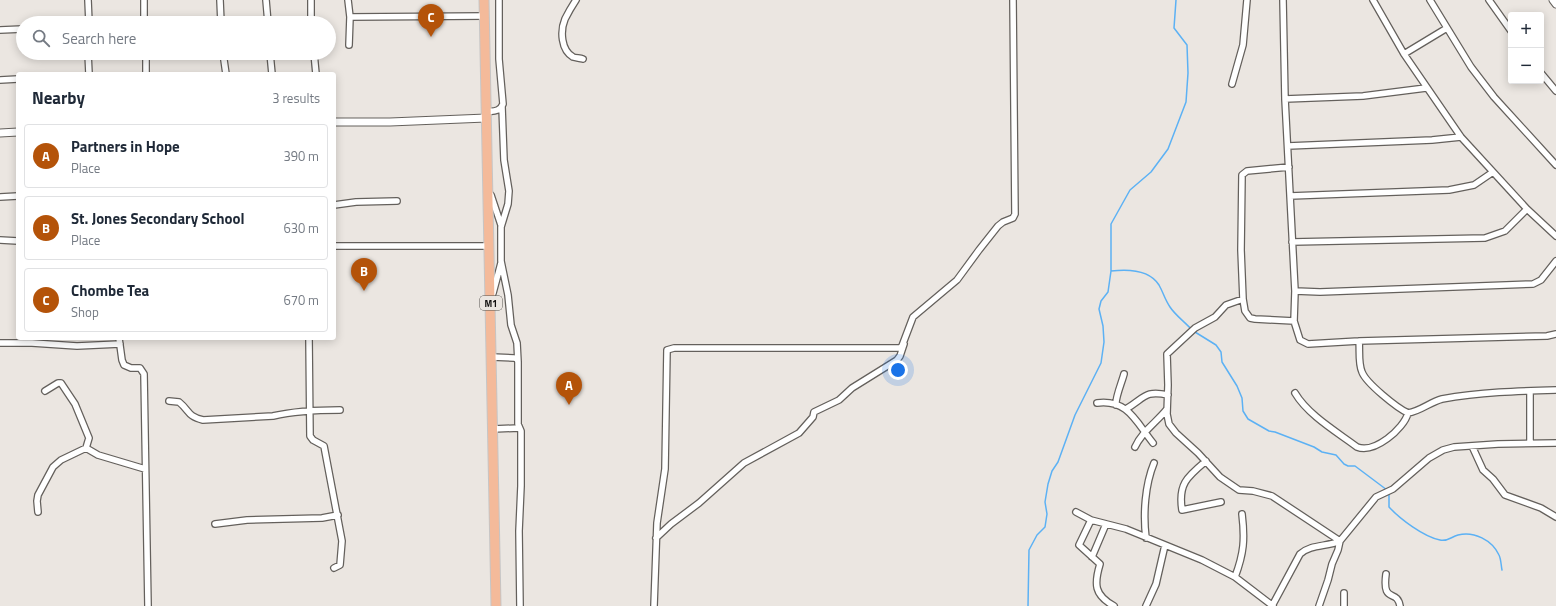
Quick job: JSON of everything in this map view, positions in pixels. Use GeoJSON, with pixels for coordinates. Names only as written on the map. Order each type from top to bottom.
{"type":"FeatureCollection","features":[{"type":"Feature","properties":{"kind":"highway","name":"M1"},"geometry":{"type":"LineString","coordinates":[[484,0],[496,606]]}},
{"type":"Feature","properties":{"kind":"street"},"geometry":{"type":"LineString","coordinates":[[88,0],[89,16]]}},
{"type":"Feature","properties":{"kind":"street"},"geometry":{"type":"LineString","coordinates":[[144,0],[144,16]]}},
{"type":"Feature","properties":{"kind":"street"},"geometry":{"type":"LineString","coordinates":[[220,0],[221,16]]}},
{"type":"Feature","properties":{"kind":"street"},"geometry":{"type":"LineString","coordinates":[[266,0],[267,16]]}},
{"type":"Feature","properties":{"kind":"street"},"geometry":{"type":"LineString","coordinates":[[311,0],[311,16]]}},
{"type":"Feature","properties":{"kind":"street"},"geometry":{"type":"LineString","coordinates":[[348,0],[350,16],[349,45]]}},
{"type":"Feature","properties":{"kind":"street"},"geometry":{"type":"LineString","coordinates":[[499,0],[499,59],[503,100],[504,160],[509,198],[502,227],[502,261],[508,295],[511,325],[517,342],[519,428],[521,431],[522,486],[519,531],[520,606]]}},
{"type":"Feature","properties":{"kind":"street"},"geometry":{"type":"LineString","coordinates":[[576,0],[565,20],[562,31],[562,39],[565,48],[573,57],[583,59]]}},
{"type":"Feature","properties":{"kind":"street"},"geometry":{"type":"LineString","coordinates":[[656,538],[671,524],[699,503],[744,463],[799,433],[813,417],[814,412],[839,400],[852,388],[897,360],[900,356],[909,325],[913,317],[957,280],[998,226],[1012,218],[1015,214],[1013,0]]}},
{"type":"Feature","properties":{"kind":"street"},"geometry":{"type":"LineString","coordinates":[[1232,84],[1243,45],[1247,0]]}},
{"type":"Feature","properties":{"kind":"street"},"geometry":{"type":"LineString","coordinates":[[1283,0],[1285,99],[1295,291],[1294,321],[1300,340],[1308,344],[1359,341],[1547,336],[1556,334]]}},
{"type":"Feature","properties":{"kind":"street"},"geometry":{"type":"LineString","coordinates":[[1373,0],[1404,54],[1461,137],[1527,209],[1556,236]]}},
{"type":"Feature","properties":{"kind":"street"},"geometry":{"type":"LineString","coordinates":[[1430,0],[1471,67],[1494,97],[1556,165]]}},
{"type":"Feature","properties":{"kind":"street"},"geometry":{"type":"LineString","coordinates":[[1489,0],[1508,27]]}},
{"type":"Feature","properties":{"kind":"street"},"geometry":{"type":"LineString","coordinates":[[1554,0],[1556,4]]}},
{"type":"Feature","properties":{"kind":"street"},"geometry":{"type":"LineString","coordinates":[[350,16],[484,16]]}},
{"type":"Feature","properties":{"kind":"street"},"geometry":{"type":"LineString","coordinates":[[1404,54],[1447,28]]}},
{"type":"Feature","properties":{"kind":"street"},"geometry":{"type":"LineString","coordinates":[[0,30],[16,29]]}},
{"type":"Feature","properties":{"kind":"street"},"geometry":{"type":"LineString","coordinates":[[88,60],[89,72]]}},
{"type":"Feature","properties":{"kind":"street"},"geometry":{"type":"LineString","coordinates":[[146,60],[146,72]]}},
{"type":"Feature","properties":{"kind":"street"},"geometry":{"type":"LineString","coordinates":[[224,60],[226,72]]}},
{"type":"Feature","properties":{"kind":"street"},"geometry":{"type":"LineString","coordinates":[[271,60],[272,72]]}},
{"type":"Feature","properties":{"kind":"street"},"geometry":{"type":"LineString","coordinates":[[315,60],[316,72]]}},
{"type":"Feature","properties":{"kind":"street"},"geometry":{"type":"LineString","coordinates":[[1544,77],[1556,91]]}},
{"type":"Feature","properties":{"kind":"street"},"geometry":{"type":"LineString","coordinates":[[0,80],[16,79]]}},
{"type":"Feature","properties":{"kind":"street"},"geometry":{"type":"LineString","coordinates":[[1285,99],[1363,96],[1426,88]]}},
{"type":"Feature","properties":{"kind":"street"},"geometry":{"type":"LineString","coordinates":[[336,122],[390,122],[486,115],[497,111],[502,107]]}},
{"type":"Feature","properties":{"kind":"street"},"geometry":{"type":"LineString","coordinates":[[0,133],[16,132]]}},
{"type":"Feature","properties":{"kind":"street"},"geometry":{"type":"LineString","coordinates":[[1288,146],[1461,137]]}},
{"type":"Feature","properties":{"kind":"street"},"geometry":{"type":"LineString","coordinates":[[1289,167],[1247,171],[1244,173],[1241,179],[1241,250],[1243,299],[1245,311],[1250,318],[1294,321]]}},
{"type":"Feature","properties":{"kind":"street"},"geometry":{"type":"LineString","coordinates":[[1290,196],[1449,190],[1474,185],[1493,172]]}},
{"type":"Feature","properties":{"kind":"street"},"geometry":{"type":"LineString","coordinates":[[488,179],[493,203],[502,227]]}},
{"type":"Feature","properties":{"kind":"street"},"geometry":{"type":"LineString","coordinates":[[0,197],[16,196]]}},
{"type":"Feature","properties":{"kind":"street"},"geometry":{"type":"LineString","coordinates":[[336,205],[356,202],[397,201]]}},
{"type":"Feature","properties":{"kind":"street"},"geometry":{"type":"LineString","coordinates":[[1292,242],[1485,238],[1505,231],[1527,209]]}},
{"type":"Feature","properties":{"kind":"street"},"geometry":{"type":"LineString","coordinates":[[0,240],[16,241]]}},
{"type":"Feature","properties":{"kind":"street"},"geometry":{"type":"LineString","coordinates":[[336,246],[490,246]]}},
{"type":"Feature","properties":{"kind":"street"},"geometry":{"type":"LineString","coordinates":[[491,304],[496,278],[502,261]]}},
{"type":"Feature","properties":{"kind":"street"},"geometry":{"type":"LineString","coordinates":[[1295,291],[1320,292],[1533,284],[1539,282],[1556,261]]}},
{"type":"Feature","properties":{"kind":"street"},"geometry":{"type":"LineString","coordinates":[[1243,299],[1226,304],[1219,313],[1195,328],[1168,352],[1166,358],[1168,395],[1167,419],[1172,429],[1220,477],[1239,490],[1253,491],[1272,496],[1340,541]]}},
{"type":"Feature","properties":{"kind":"street"},"geometry":{"type":"LineString","coordinates":[[309,340],[310,436],[313,440],[324,446],[342,541],[340,565],[334,568]]}},
{"type":"Feature","properties":{"kind":"street"},"geometry":{"type":"LineString","coordinates":[[0,343],[32,342],[77,346],[119,341],[124,364],[131,368],[140,368],[144,374],[148,606]]}},
{"type":"Feature","properties":{"kind":"street"},"geometry":{"type":"LineString","coordinates":[[1359,341],[1362,374],[1374,387],[1393,403],[1408,412],[1416,411],[1442,399],[1491,392],[1556,390]]}},
{"type":"Feature","properties":{"kind":"street"},"geometry":{"type":"LineString","coordinates":[[654,606],[656,538],[666,469],[667,350],[674,348],[900,348],[904,344]]}},
{"type":"Feature","properties":{"kind":"street"},"geometry":{"type":"LineString","coordinates":[[492,357],[514,358],[517,359],[518,362]]}},
{"type":"Feature","properties":{"kind":"street"},"geometry":{"type":"LineString","coordinates":[[1116,404],[1116,399],[1124,374]]}},
{"type":"Feature","properties":{"kind":"street"},"geometry":{"type":"LineString","coordinates":[[38,512],[38,495],[53,467],[61,460],[86,448],[89,438],[75,404],[61,383],[58,383],[45,391]]}},
{"type":"Feature","properties":{"kind":"street"},"geometry":{"type":"LineString","coordinates":[[1530,391],[1530,443]]}},
{"type":"Feature","properties":{"kind":"street"},"geometry":{"type":"LineString","coordinates":[[1126,409],[1146,394],[1159,393],[1168,395]]}},
{"type":"Feature","properties":{"kind":"street"},"geometry":{"type":"LineString","coordinates":[[1295,393],[1310,411],[1357,447],[1362,449],[1374,447],[1397,430],[1406,420],[1408,412]]}},
{"type":"Feature","properties":{"kind":"street"},"geometry":{"type":"LineString","coordinates":[[169,401],[179,402],[188,414],[203,420],[273,416],[309,411],[340,410]]}},
{"type":"Feature","properties":{"kind":"street"},"geometry":{"type":"LineString","coordinates":[[1097,403],[1104,402],[1116,404],[1126,409],[1132,414],[1153,443]]}},
{"type":"Feature","properties":{"kind":"street"},"geometry":{"type":"LineString","coordinates":[[1135,447],[1144,432],[1161,417],[1167,409]]}},
{"type":"Feature","properties":{"kind":"street"},"geometry":{"type":"LineString","coordinates":[[493,429],[519,428]]}},
{"type":"Feature","properties":{"kind":"street"},"geometry":{"type":"LineString","coordinates":[[1319,606],[1340,541],[1376,498],[1393,489],[1429,458],[1443,450],[1454,447],[1498,444],[1556,443]]}},
{"type":"Feature","properties":{"kind":"street"},"geometry":{"type":"LineString","coordinates":[[1472,446],[1483,470],[1505,495],[1541,508],[1556,516]]}},
{"type":"Feature","properties":{"kind":"street"},"geometry":{"type":"LineString","coordinates":[[86,448],[98,455],[145,469]]}},
{"type":"Feature","properties":{"kind":"street"},"geometry":{"type":"LineString","coordinates":[[1206,462],[1190,474],[1185,481],[1180,494],[1182,510],[1221,502]]}},
{"type":"Feature","properties":{"kind":"street"},"geometry":{"type":"LineString","coordinates":[[1146,538],[1145,523],[1148,482],[1154,463]]}},
{"type":"Feature","properties":{"kind":"street"},"geometry":{"type":"LineString","coordinates":[[1076,512],[1091,520],[1126,529],[1202,560],[1235,577],[1273,606],[1300,554],[1310,547],[1340,541]]}},
{"type":"Feature","properties":{"kind":"street"},"geometry":{"type":"LineString","coordinates":[[1235,577],[1242,556],[1245,533],[1242,514]]}},
{"type":"Feature","properties":{"kind":"street"},"geometry":{"type":"LineString","coordinates":[[215,524],[248,520],[322,518],[338,515]]}},
{"type":"Feature","properties":{"kind":"street"},"geometry":{"type":"LineString","coordinates":[[1091,520],[1079,545],[1100,564],[1096,575],[1095,586],[1099,594],[1114,606]]}},
{"type":"Feature","properties":{"kind":"street"},"geometry":{"type":"LineString","coordinates":[[1092,557],[1106,524]]}},
{"type":"Feature","properties":{"kind":"street"},"geometry":{"type":"LineString","coordinates":[[1146,606],[1156,584],[1165,545]]}},
{"type":"Feature","properties":{"kind":"street"},"geometry":{"type":"LineString","coordinates":[[1386,574],[1386,592],[1398,600],[1400,606]]}},
{"type":"Feature","properties":{"kind":"street"},"geometry":{"type":"LineString","coordinates":[[1344,593],[1344,606]]}},
{"type":"Feature","properties":{"kind":"waterway"},"geometry":{"type":"LineString","coordinates":[[1028,606],[1029,550],[1037,535],[1045,527],[1047,514],[1045,502],[1048,484],[1052,471],[1058,462],[1075,415],[1101,363],[1104,342],[1103,326],[1099,309],[1101,301],[1108,292],[1111,271],[1111,224],[1130,190],[1151,172],[1168,149],[1186,102],[1188,73],[1187,45],[1174,28],[1176,0]]}},
{"type":"Feature","properties":{"kind":"waterway"},"geometry":{"type":"LineString","coordinates":[[1111,271],[1131,270],[1150,276],[1159,285],[1172,310],[1191,329]]}},
{"type":"Feature","properties":{"kind":"waterway"},"geometry":{"type":"LineString","coordinates":[[1195,332],[1216,345],[1221,352],[1222,362],[1237,386],[1242,398],[1243,411],[1248,419],[1269,431],[1314,447],[1322,452],[1336,455],[1344,464],[1348,466],[1355,466],[1387,490]]}},
{"type":"Feature","properties":{"kind":"waterway"},"geometry":{"type":"LineString","coordinates":[[1389,493],[1389,507],[1399,517],[1427,535],[1434,538],[1447,540],[1458,535],[1470,534],[1487,541],[1499,555],[1502,570]]}},
{"type":"Feature","properties":{"kind":"place","name":"Chombe Tea"},"geometry":{"type":"Point","coordinates":[431,37]}},
{"type":"Feature","properties":{"kind":"place","name":"St. Jones Secondary School"},"geometry":{"type":"Point","coordinates":[364,291]}},
{"type":"Feature","properties":{"kind":"place","name":"Partners in Hope"},"geometry":{"type":"Point","coordinates":[569,405]}}]}
